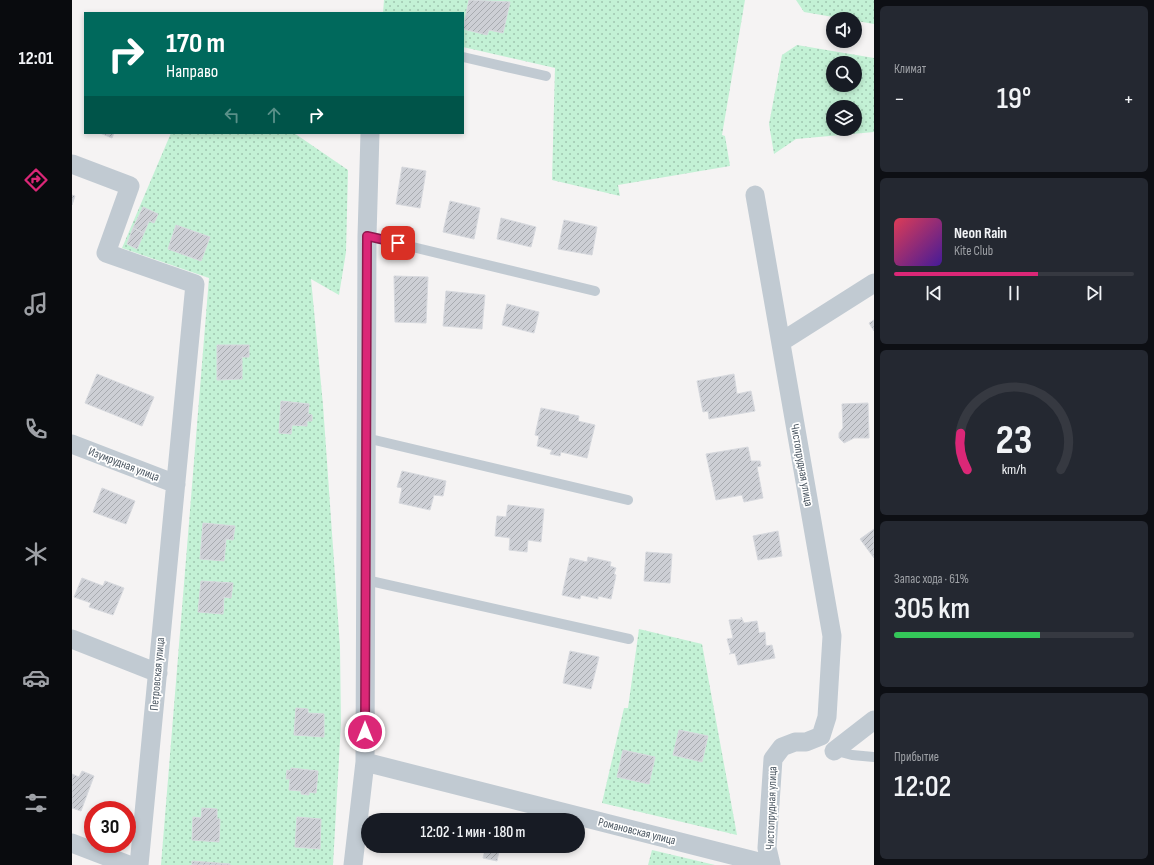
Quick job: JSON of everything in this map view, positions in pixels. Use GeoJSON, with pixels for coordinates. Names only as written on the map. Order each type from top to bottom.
{"type":"FeatureCollection","features":[{"type":"Feature","properties":{"kind":"street"},"geometry":{"type":"LineString","coordinates":[[353,865],[365,762],[367,236],[370,134]]}},
{"type":"Feature","properties":{"kind":"street","name":"Петровская улица"},"geometry":{"type":"LineString","coordinates":[[72,164],[130,186],[106,254],[195,284],[139,865]]}},
{"type":"Feature","properties":{"kind":"street","name":"Чистопрудная улица"},"geometry":{"type":"LineString","coordinates":[[756,195],[832,636],[827,717],[821,736],[806,742],[795,742],[782,747],[773,759],[767,848],[771,865]]}},
{"type":"Feature","properties":{"kind":"street"},"geometry":{"type":"LineString","coordinates":[[781,342],[874,283]]}},
{"type":"Feature","properties":{"kind":"street","name":"Изумрудная улица"},"geometry":{"type":"LineString","coordinates":[[72,444],[176,484]]}},
{"type":"Feature","properties":{"kind":"street"},"geometry":{"type":"LineString","coordinates":[[72,640],[158,673]]}},
{"type":"Feature","properties":{"kind":"street"},"geometry":{"type":"LineString","coordinates":[[834,751],[874,720]]}},
{"type":"Feature","properties":{"kind":"street","name":"Романовская улица"},"geometry":{"type":"LineString","coordinates":[[365,762],[771,865]]}},
{"type":"Feature","properties":{"kind":"street"},"geometry":{"type":"LineString","coordinates":[[72,843],[129,865]]}},
{"type":"Feature","properties":{"kind":"lane"},"geometry":{"type":"LineString","coordinates":[[464,57],[546,76]]}},
{"type":"Feature","properties":{"kind":"lane"},"geometry":{"type":"LineString","coordinates":[[367,236],[595,291]]}},
{"type":"Feature","properties":{"kind":"lane"},"geometry":{"type":"LineString","coordinates":[[366,438],[628,500]]}},
{"type":"Feature","properties":{"kind":"lane"},"geometry":{"type":"LineString","coordinates":[[366,580],[629,639]]}},
{"type":"Feature","properties":{"kind":"lane"},"geometry":{"type":"LineString","coordinates":[[821,736],[834,751],[852,755],[874,757]]}},
{"type":"Feature","properties":{"kind":"green space"},"geometry":{"type":"Polygon","coordinates":[[[384,0],[745,0],[722,135],[725,136],[730,166],[618,185],[620,196],[552,180],[555,68],[464,47],[464,12],[383,12],[384,0]]]}},
{"type":"Feature","properties":{"kind":"green space"},"geometry":{"type":"Polygon","coordinates":[[[796,0],[874,0],[874,24],[862,22],[862,12],[826,12],[826,16],[804,12],[796,0]]]}},
{"type":"Feature","properties":{"kind":"green space"},"geometry":{"type":"Polygon","coordinates":[[[797,45],[874,58],[874,132],[862,133],[862,100],[826,100],[826,136],[829,136],[796,139],[774,154],[769,124],[782,55],[797,45]]]}},
{"type":"Feature","properties":{"kind":"green space"},"geometry":{"type":"Polygon","coordinates":[[[171,134],[295,134],[348,170],[346,252],[339,295],[311,279],[323,405],[340,647],[341,723],[333,865],[161,865],[209,278],[122,248],[171,134]]]}},
{"type":"Feature","properties":{"kind":"green space"},"geometry":{"type":"Polygon","coordinates":[[[639,629],[702,644],[737,835],[602,803],[624,708],[628,708],[639,629]]]}},
{"type":"Feature","properties":{"kind":"green space"},"geometry":{"type":"Polygon","coordinates":[[[652,850],[715,865],[648,865],[652,850]]]}},
{"type":"Feature","properties":{"kind":"building"},"geometry":{"type":"Polygon","coordinates":[[[469,0],[510,2],[503,33],[489,30],[487,35],[464,29],[469,0]]]}},
{"type":"Feature","properties":{"kind":"building"},"geometry":{"type":"Polygon","coordinates":[[[102,134],[114,134],[112,138],[102,134]]]}},
{"type":"Feature","properties":{"kind":"building"},"geometry":{"type":"Polygon","coordinates":[[[402,167],[426,171],[420,208],[396,204],[402,167]]]}},
{"type":"Feature","properties":{"kind":"building"},"geometry":{"type":"Polygon","coordinates":[[[72,195],[75,196],[72,205],[72,195]]]}},
{"type":"Feature","properties":{"kind":"building"},"geometry":{"type":"Polygon","coordinates":[[[450,201],[480,208],[474,239],[443,232],[450,201]]]}},
{"type":"Feature","properties":{"kind":"building"},"geometry":{"type":"Polygon","coordinates":[[[143,207],[158,214],[154,223],[149,221],[144,233],[133,228],[143,207]]]}},
{"type":"Feature","properties":{"kind":"building"},"geometry":{"type":"Polygon","coordinates":[[[501,218],[536,227],[531,247],[497,239],[501,218]]]}},
{"type":"Feature","properties":{"kind":"building"},"geometry":{"type":"Polygon","coordinates":[[[564,220],[597,227],[592,255],[558,249],[564,220]]]}},
{"type":"Feature","properties":{"kind":"building"},"geometry":{"type":"Polygon","coordinates":[[[176,225],[210,237],[201,261],[168,249],[176,225]]]}},
{"type":"Feature","properties":{"kind":"building"},"geometry":{"type":"Polygon","coordinates":[[[133,228],[144,233],[137,249],[127,244],[133,228]]]}},
{"type":"Feature","properties":{"kind":"building"},"geometry":{"type":"Polygon","coordinates":[[[394,276],[428,277],[426,323],[395,322],[394,276]]]}},
{"type":"Feature","properties":{"kind":"building"},"geometry":{"type":"Polygon","coordinates":[[[446,291],[485,295],[482,329],[443,326],[446,291]]]}},
{"type":"Feature","properties":{"kind":"building"},"geometry":{"type":"Polygon","coordinates":[[[507,304],[539,312],[534,333],[502,325],[507,304]]]}},
{"type":"Feature","properties":{"kind":"building"},"geometry":{"type":"Polygon","coordinates":[[[874,320],[874,331],[869,323],[874,320]]]}},
{"type":"Feature","properties":{"kind":"building"},"geometry":{"type":"Polygon","coordinates":[[[217,345],[249,345],[249,357],[242,357],[242,379],[217,380],[217,345]]]}},
{"type":"Feature","properties":{"kind":"building"},"geometry":{"type":"Polygon","coordinates":[[[97,374],[154,397],[142,426],[85,403],[97,374]]]}},
{"type":"Feature","properties":{"kind":"building"},"geometry":{"type":"Polygon","coordinates":[[[734,374],[737,394],[751,391],[755,411],[709,419],[708,411],[703,412],[697,381],[734,374]]]}},
{"type":"Feature","properties":{"kind":"building"},"geometry":{"type":"Polygon","coordinates":[[[281,401],[309,404],[308,414],[312,415],[312,421],[307,421],[307,426],[292,425],[291,434],[279,433],[281,401]]]}},
{"type":"Feature","properties":{"kind":"building"},"geometry":{"type":"Polygon","coordinates":[[[868,403],[869,438],[854,438],[844,443],[839,438],[839,433],[843,428],[842,404],[868,403]]]}},
{"type":"Feature","properties":{"kind":"building"},"geometry":{"type":"Polygon","coordinates":[[[541,408],[579,416],[578,421],[595,425],[587,458],[561,452],[560,456],[550,454],[552,450],[537,446],[539,436],[535,435],[541,408]]]}},
{"type":"Feature","properties":{"kind":"building"},"geometry":{"type":"Polygon","coordinates":[[[748,447],[751,461],[760,461],[761,466],[757,467],[763,498],[744,502],[742,495],[716,500],[706,454],[748,447]]]}},
{"type":"Feature","properties":{"kind":"building"},"geometry":{"type":"Polygon","coordinates":[[[402,471],[446,481],[443,496],[434,495],[430,510],[399,503],[402,488],[397,487],[402,471]]]}},
{"type":"Feature","properties":{"kind":"building"},"geometry":{"type":"Polygon","coordinates":[[[102,488],[135,501],[126,524],[93,512],[102,488]]]}},
{"type":"Feature","properties":{"kind":"building"},"geometry":{"type":"Polygon","coordinates":[[[508,505],[544,509],[541,542],[528,540],[527,552],[509,550],[510,538],[495,536],[497,516],[506,517],[508,505]]]}},
{"type":"Feature","properties":{"kind":"building"},"geometry":{"type":"Polygon","coordinates":[[[203,523],[235,526],[233,540],[226,539],[224,561],[200,559],[203,523]]]}},
{"type":"Feature","properties":{"kind":"building"},"geometry":{"type":"Polygon","coordinates":[[[874,529],[874,558],[860,539],[874,529]]]}},
{"type":"Feature","properties":{"kind":"building"},"geometry":{"type":"Polygon","coordinates":[[[778,531],[782,556],[758,560],[753,536],[778,531]]]}},
{"type":"Feature","properties":{"kind":"building"},"geometry":{"type":"Polygon","coordinates":[[[646,552],[672,554],[670,583],[644,581],[646,552]]]}},
{"type":"Feature","properties":{"kind":"building"},"geometry":{"type":"Polygon","coordinates":[[[588,557],[611,562],[610,566],[616,568],[611,599],[598,596],[598,599],[581,595],[580,599],[562,595],[570,558],[587,562],[588,557]]]}},
{"type":"Feature","properties":{"kind":"building"},"geometry":{"type":"Polygon","coordinates":[[[82,578],[103,586],[105,581],[124,588],[113,615],[89,607],[91,603],[74,597],[82,578]]]}},
{"type":"Feature","properties":{"kind":"building"},"geometry":{"type":"Polygon","coordinates":[[[201,581],[233,583],[231,598],[224,597],[223,614],[198,612],[201,581]]]}},
{"type":"Feature","properties":{"kind":"building"},"geometry":{"type":"Polygon","coordinates":[[[742,619],[744,623],[757,621],[759,633],[765,632],[766,646],[772,645],[775,658],[738,665],[735,653],[729,654],[731,653],[727,639],[733,638],[729,620],[742,619]]]}},
{"type":"Feature","properties":{"kind":"building"},"geometry":{"type":"Polygon","coordinates":[[[570,651],[599,657],[591,689],[563,683],[570,651]]]}},
{"type":"Feature","properties":{"kind":"building"},"geometry":{"type":"Polygon","coordinates":[[[296,708],[308,709],[308,713],[324,714],[324,737],[294,735],[296,708]]]}},
{"type":"Feature","properties":{"kind":"building"},"geometry":{"type":"Polygon","coordinates":[[[679,730],[708,736],[702,762],[673,755],[679,730]]]}},
{"type":"Feature","properties":{"kind":"building"},"geometry":{"type":"Polygon","coordinates":[[[623,750],[655,757],[649,784],[617,777],[623,750]]]}},
{"type":"Feature","properties":{"kind":"building"},"geometry":{"type":"Polygon","coordinates":[[[291,768],[318,771],[316,793],[309,792],[309,795],[301,794],[301,791],[289,790],[290,779],[286,779],[287,770],[291,771],[291,768]]]}},
{"type":"Feature","properties":{"kind":"building"},"geometry":{"type":"Polygon","coordinates":[[[82,771],[94,776],[81,811],[72,808],[72,774],[79,777],[82,771]]]}},
{"type":"Feature","properties":{"kind":"building"},"geometry":{"type":"Polygon","coordinates":[[[202,808],[217,809],[217,819],[220,819],[219,842],[192,840],[193,817],[201,818],[202,808]]]}},
{"type":"Feature","properties":{"kind":"building"},"geometry":{"type":"Polygon","coordinates":[[[297,817],[321,819],[320,849],[295,847],[297,817]]]}},
{"type":"Feature","properties":{"kind":"building"},"geometry":{"type":"Polygon","coordinates":[[[484,853],[499,853],[497,861],[483,858],[484,853]]]}},
{"type":"Feature","properties":{"kind":"building"},"geometry":{"type":"Polygon","coordinates":[[[192,861],[230,864],[230,865],[192,865],[192,861]]]}},
{"type":"Feature","properties":{"kind":"route"},"geometry":{"type":"LineString","coordinates":[[365,732],[367,236],[398,243]]}}]}
